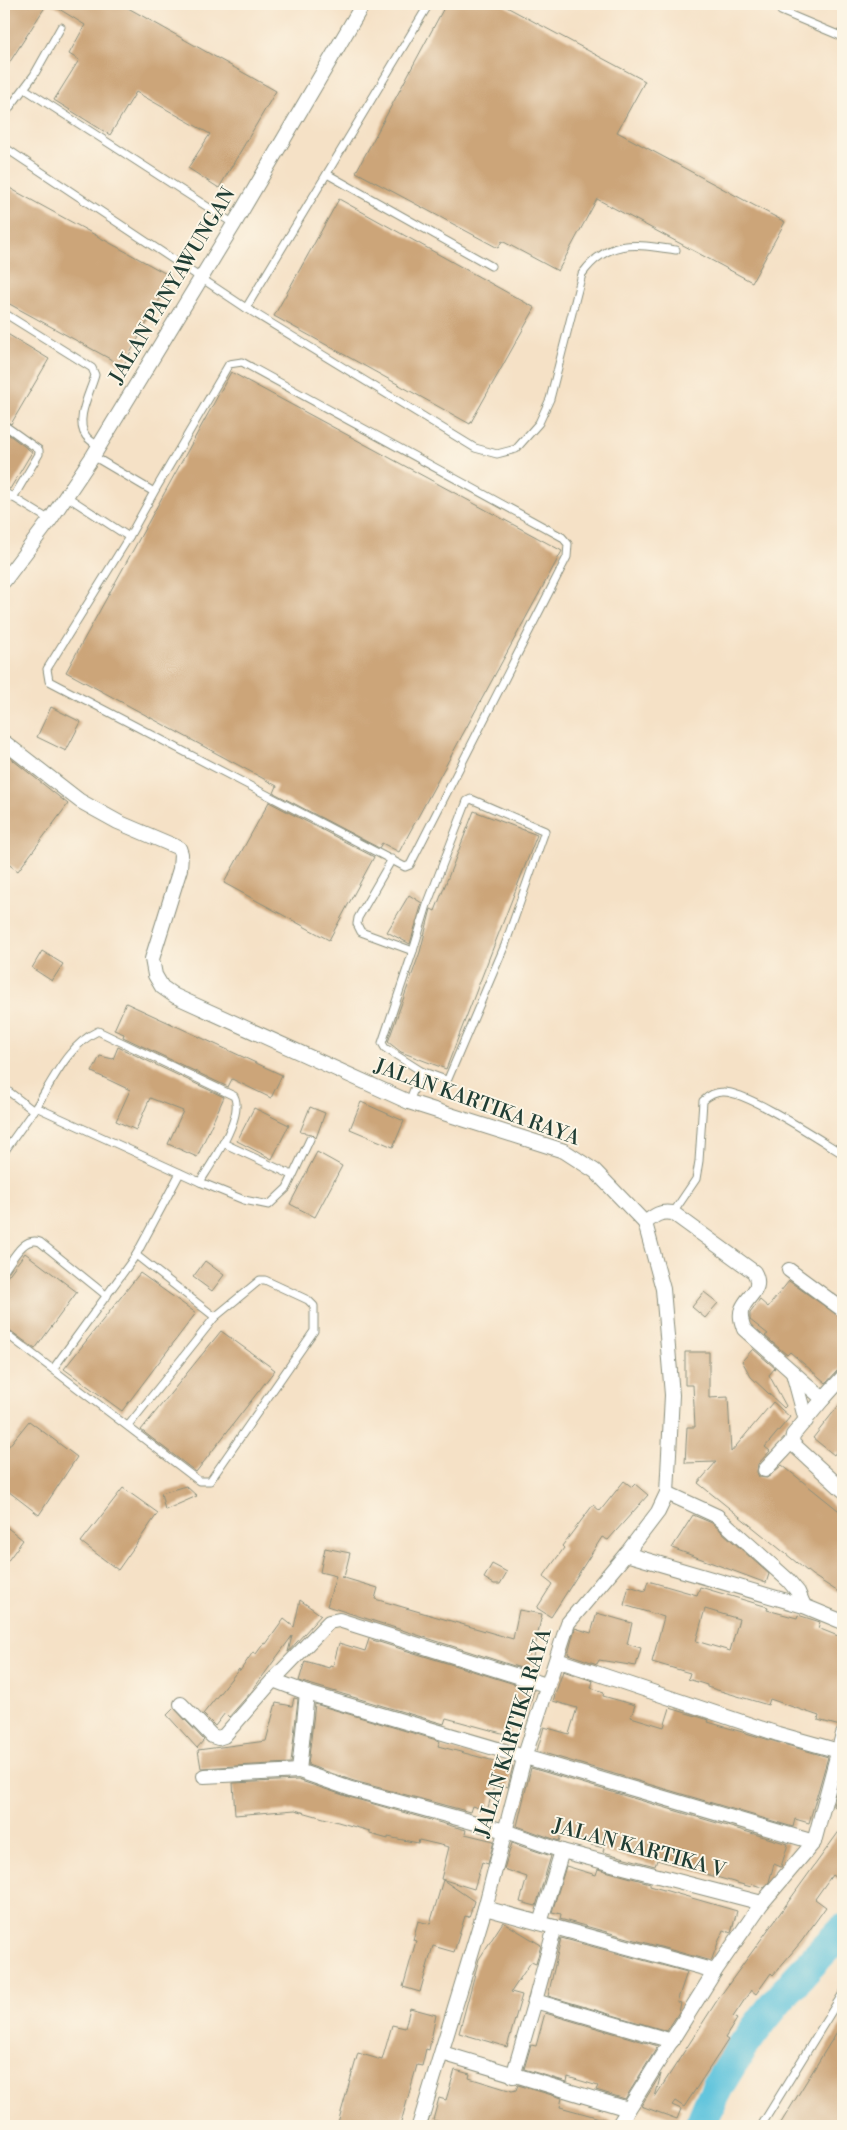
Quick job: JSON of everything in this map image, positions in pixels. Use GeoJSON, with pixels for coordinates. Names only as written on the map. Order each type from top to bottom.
{"type":"FeatureCollection","features":[{"type":"Feature","properties":{"kind":"street","name":"JALAN PANYAWUNGAN"},"geometry":{"type":"LineString","coordinates":[[5,575],[50,520],[95,451],[234,224],[363,4]]}},
{"type":"Feature","properties":{"kind":"street","name":"JALAN KARTIKA RAYA"},"geometry":{"type":"LineString","coordinates":[[4,742],[80,801],[118,822],[179,848],[181,854],[180,869],[152,959],[155,975],[162,987],[175,996],[409,1102],[564,1151],[594,1171],[645,1223],[663,1289],[672,1395],[667,1493],[658,1512],[626,1554],[573,1615],[568,1624],[557,1660],[546,1685],[525,1755],[484,1908],[419,2126]]}},
{"type":"Feature","properties":{"kind":"street"},"geometry":{"type":"LineString","coordinates":[[645,1223],[656,1214],[664,1212],[673,1213],[754,1272],[758,1282],[755,1293],[742,1309],[740,1318],[744,1329],[823,1399]]}},
{"type":"Feature","properties":{"kind":"street"},"geometry":{"type":"LineString","coordinates":[[789,1270],[843,1310]]}},
{"type":"Feature","properties":{"kind":"street"},"geometry":{"type":"LineString","coordinates":[[793,1373],[806,1421]]}},
{"type":"Feature","properties":{"kind":"street"},"geometry":{"type":"LineString","coordinates":[[765,1470],[843,1377]]}},
{"type":"Feature","properties":{"kind":"street"},"geometry":{"type":"LineString","coordinates":[[792,1440],[794,1446],[843,1490]]}},
{"type":"Feature","properties":{"kind":"street"},"geometry":{"type":"LineString","coordinates":[[667,1493],[717,1516],[788,1580],[798,1592],[804,1606]]}},
{"type":"Feature","properties":{"kind":"street"},"geometry":{"type":"LineString","coordinates":[[626,1554],[804,1606],[843,1622]]}},
{"type":"Feature","properties":{"kind":"street"},"geometry":{"type":"LineString","coordinates":[[181,1704],[212,1736],[218,1738],[224,1736],[273,1680],[329,1622],[339,1620],[546,1685]]}},
{"type":"Feature","properties":{"kind":"street"},"geometry":{"type":"LineString","coordinates":[[557,1660],[778,1734],[839,1751]]}},
{"type":"Feature","properties":{"kind":"street"},"geometry":{"type":"LineString","coordinates":[[273,1680],[307,1693],[525,1755],[814,1842]]}},
{"type":"Feature","properties":{"kind":"street"},"geometry":{"type":"LineString","coordinates":[[204,1776],[299,1771],[307,1693]]}},
{"type":"Feature","properties":{"kind":"street"},"geometry":{"type":"LineString","coordinates":[[618,2126],[715,1971],[762,1903],[814,1842],[843,1734]]}},
{"type":"Feature","properties":{"kind":"street","name":"JALAN KARTIKA V"},"geometry":{"type":"LineString","coordinates":[[299,1771],[351,1789],[505,1831],[562,1851],[762,1903]]}},
{"type":"Feature","properties":{"kind":"street"},"geometry":{"type":"LineString","coordinates":[[540,1923],[562,1851]]}},
{"type":"Feature","properties":{"kind":"street"},"geometry":{"type":"LineString","coordinates":[[484,1908],[715,1971]]}},
{"type":"Feature","properties":{"kind":"street"},"geometry":{"type":"LineString","coordinates":[[513,2076],[555,1928]]}},
{"type":"Feature","properties":{"kind":"street"},"geometry":{"type":"LineString","coordinates":[[535,2001],[672,2041]]}},
{"type":"Feature","properties":{"kind":"street"},"geometry":{"type":"LineString","coordinates":[[442,2053],[513,2076],[628,2109]]}},
{"type":"Feature","properties":{"kind":"lane"},"geometry":{"type":"LineString","coordinates":[[246,308],[327,174],[357,120],[429,4]]}},
{"type":"Feature","properties":{"kind":"lane"},"geometry":{"type":"LineString","coordinates":[[781,11],[843,37]]}},
{"type":"Feature","properties":{"kind":"lane"},"geometry":{"type":"LineString","coordinates":[[4,115],[25,89],[61,27]]}},
{"type":"Feature","properties":{"kind":"lane"},"geometry":{"type":"LineString","coordinates":[[25,89],[234,224]]}},
{"type":"Feature","properties":{"kind":"lane"},"geometry":{"type":"LineString","coordinates":[[4,147],[246,308],[475,448],[497,454],[516,449],[539,423],[550,400],[582,274],[592,259],[612,248],[638,244],[676,250]]}},
{"type":"Feature","properties":{"kind":"lane"},"geometry":{"type":"LineString","coordinates":[[327,174],[491,266]]}},
{"type":"Feature","properties":{"kind":"lane"},"geometry":{"type":"LineString","coordinates":[[4,313],[92,368],[95,375],[85,406],[82,425],[85,435],[95,451],[154,492]]}},
{"type":"Feature","properties":{"kind":"lane"},"geometry":{"type":"LineString","coordinates":[[242,362],[562,537],[568,544],[567,558],[410,865],[405,867],[49,681],[47,670],[129,537],[229,364],[242,362]]}},
{"type":"Feature","properties":{"kind":"lane"},"geometry":{"type":"LineString","coordinates":[[4,425],[39,450],[39,454],[13,498]]}},
{"type":"Feature","properties":{"kind":"lane"},"geometry":{"type":"LineString","coordinates":[[4,492],[50,520]]}},
{"type":"Feature","properties":{"kind":"lane"},"geometry":{"type":"LineString","coordinates":[[66,496],[129,537]]}},
{"type":"Feature","properties":{"kind":"lane"},"geometry":{"type":"LineString","coordinates":[[471,799],[545,831],[505,945],[448,1080],[421,1070],[385,1048],[382,1043],[427,906],[467,801],[471,799]]}},
{"type":"Feature","properties":{"kind":"lane"},"geometry":{"type":"LineString","coordinates":[[392,859],[358,918],[357,924],[360,932],[413,951]]}},
{"type":"Feature","properties":{"kind":"lane"},"geometry":{"type":"LineString","coordinates":[[4,1152],[35,1109],[70,1052],[84,1037],[98,1031],[234,1096],[238,1103],[237,1113],[200,1182]]}},
{"type":"Feature","properties":{"kind":"lane"},"geometry":{"type":"LineString","coordinates":[[409,1102],[421,1070]]}},
{"type":"Feature","properties":{"kind":"lane"},"geometry":{"type":"LineString","coordinates":[[4,1088],[35,1109],[180,1174],[244,1200],[269,1205],[287,1188],[310,1139]]}},
{"type":"Feature","properties":{"kind":"lane"},"geometry":{"type":"LineString","coordinates":[[673,1213],[696,1179],[703,1101],[710,1095],[724,1092],[750,1100],[843,1154]]}},
{"type":"Feature","properties":{"kind":"lane"},"geometry":{"type":"LineString","coordinates":[[223,1142],[292,1175]]}},
{"type":"Feature","properties":{"kind":"lane"},"geometry":{"type":"LineString","coordinates":[[53,1369],[136,1255],[180,1174]]}},
{"type":"Feature","properties":{"kind":"lane"},"geometry":{"type":"LineString","coordinates":[[4,1271],[26,1242],[33,1239],[40,1242],[107,1296]]}},
{"type":"Feature","properties":{"kind":"lane"},"geometry":{"type":"LineString","coordinates":[[136,1255],[214,1317]]}},
{"type":"Feature","properties":{"kind":"lane"},"geometry":{"type":"LineString","coordinates":[[4,1332],[199,1481],[210,1481],[314,1331],[314,1306],[308,1300],[266,1280],[260,1280],[214,1317],[128,1426]]}},
{"type":"Feature","properties":{"kind":"lane"},"geometry":{"type":"LineString","coordinates":[[761,2126],[843,1992]]}},
{"type":"Feature","properties":{"kind":"building"},"geometry":{"type":"Polygon","coordinates":[[[4,4],[47,4],[4,71],[4,4]]]}},
{"type":"Feature","properties":{"kind":"building"},"geometry":{"type":"Polygon","coordinates":[[[51,4],[121,4],[276,91],[219,188],[188,168],[210,134],[136,92],[110,135],[54,100],[79,60],[69,54],[85,25],[51,4]]]}},
{"type":"Feature","properties":{"kind":"building"},"geometry":{"type":"Polygon","coordinates":[[[446,4],[501,4],[645,81],[617,132],[785,222],[752,282],[597,199],[558,271],[502,241],[498,248],[356,172],[446,4]]]}},
{"type":"Feature","properties":{"kind":"building"},"geometry":{"type":"Polygon","coordinates":[[[4,185],[172,277],[123,366],[4,301],[4,185]]]}},
{"type":"Feature","properties":{"kind":"building"},"geometry":{"type":"Polygon","coordinates":[[[339,199],[535,308],[470,424],[274,316],[339,199]]]}},
{"type":"Feature","properties":{"kind":"building"},"geometry":{"type":"Polygon","coordinates":[[[4,332],[49,359],[11,424],[4,420],[4,332]]]}},
{"type":"Feature","properties":{"kind":"building"},"geometry":{"type":"Polygon","coordinates":[[[231,372],[562,551],[399,852],[382,843],[379,848],[274,793],[277,786],[66,672],[231,372]]]}},
{"type":"Feature","properties":{"kind":"building"},"geometry":{"type":"Polygon","coordinates":[[[4,431],[32,452],[10,489],[4,487],[4,431]]]}},
{"type":"Feature","properties":{"kind":"building"},"geometry":{"type":"Polygon","coordinates":[[[51,707],[81,722],[66,751],[37,737],[51,707]]]}},
{"type":"Feature","properties":{"kind":"building"},"geometry":{"type":"Polygon","coordinates":[[[4,753],[68,804],[18,871],[4,861],[4,753]]]}},
{"type":"Feature","properties":{"kind":"building"},"geometry":{"type":"Polygon","coordinates":[[[269,802],[374,857],[329,940],[224,883],[269,802]]]}},
{"type":"Feature","properties":{"kind":"building"},"geometry":{"type":"Polygon","coordinates":[[[474,811],[537,835],[446,1069],[401,1052],[388,1042],[420,952],[431,909],[435,911],[474,811]]]}},
{"type":"Feature","properties":{"kind":"building"},"geometry":{"type":"Polygon","coordinates":[[[409,895],[422,903],[410,944],[387,932],[409,895]]]}},
{"type":"Feature","properties":{"kind":"building"},"geometry":{"type":"Polygon","coordinates":[[[42,951],[63,964],[52,981],[32,968],[42,951]]]}},
{"type":"Feature","properties":{"kind":"building"},"geometry":{"type":"Polygon","coordinates":[[[126,1003],[282,1075],[271,1098],[232,1079],[228,1087],[123,1037],[124,1034],[114,1030],[126,1003]]]}},
{"type":"Feature","properties":{"kind":"building"},"geometry":{"type":"Polygon","coordinates":[[[118,1047],[224,1097],[197,1157],[168,1144],[183,1111],[150,1098],[136,1130],[116,1121],[130,1090],[92,1072],[100,1056],[113,1059],[118,1047]]]}},
{"type":"Feature","properties":{"kind":"building"},"geometry":{"type":"Polygon","coordinates":[[[361,1102],[404,1121],[393,1147],[350,1129],[361,1102]]]}},
{"type":"Feature","properties":{"kind":"building"},"geometry":{"type":"Polygon","coordinates":[[[310,1107],[325,1113],[316,1138],[312,1134],[300,1132],[310,1107]]]}},
{"type":"Feature","properties":{"kind":"building"},"geometry":{"type":"Polygon","coordinates":[[[254,1108],[289,1125],[272,1159],[237,1141],[254,1108]]]}},
{"type":"Feature","properties":{"kind":"building"},"geometry":{"type":"Polygon","coordinates":[[[317,1152],[342,1166],[315,1217],[290,1204],[317,1152]]]}},
{"type":"Feature","properties":{"kind":"building"},"geometry":{"type":"Polygon","coordinates":[[[25,1253],[77,1292],[35,1349],[4,1326],[4,1281],[25,1253]]]}},
{"type":"Feature","properties":{"kind":"building"},"geometry":{"type":"Polygon","coordinates":[[[205,1261],[224,1275],[212,1291],[193,1277],[205,1261]]]}},
{"type":"Feature","properties":{"kind":"building"},"geometry":{"type":"Polygon","coordinates":[[[140,1273],[196,1313],[122,1411],[64,1369],[140,1273]]]}},
{"type":"Feature","properties":{"kind":"building"},"geometry":{"type":"Polygon","coordinates":[[[789,1281],[843,1319],[843,1368],[837,1371],[826,1383],[790,1352],[787,1355],[765,1336],[768,1334],[750,1320],[750,1313],[760,1300],[768,1307],[789,1281]]]}},
{"type":"Feature","properties":{"kind":"building"},"geometry":{"type":"Polygon","coordinates":[[[704,1292],[718,1303],[705,1318],[692,1307],[704,1292]]]}},
{"type":"Feature","properties":{"kind":"building"},"geometry":{"type":"Polygon","coordinates":[[[221,1331],[275,1370],[196,1472],[141,1430],[221,1331]]]}},
{"type":"Feature","properties":{"kind":"building"},"geometry":{"type":"Polygon","coordinates":[[[753,1349],[775,1368],[769,1375],[786,1406],[784,1408],[751,1377],[742,1361],[753,1349]]]}},
{"type":"Feature","properties":{"kind":"building"},"geometry":{"type":"Polygon","coordinates":[[[685,1352],[709,1352],[709,1398],[728,1397],[731,1452],[773,1402],[790,1417],[765,1447],[770,1451],[758,1464],[757,1472],[759,1477],[767,1478],[782,1465],[843,1514],[843,1595],[812,1575],[698,1483],[716,1462],[685,1463],[687,1427],[695,1427],[693,1385],[685,1385],[685,1352]]]}},
{"type":"Feature","properties":{"kind":"building"},"geometry":{"type":"Polygon","coordinates":[[[843,1400],[843,1458],[836,1452],[834,1455],[813,1438],[843,1400]]]}},
{"type":"Feature","properties":{"kind":"building"},"geometry":{"type":"Polygon","coordinates":[[[29,1421],[77,1457],[39,1515],[4,1488],[4,1452],[29,1421]]]}},
{"type":"Feature","properties":{"kind":"building"},"geometry":{"type":"Polygon","coordinates":[[[624,1481],[632,1487],[635,1484],[648,1495],[608,1540],[602,1537],[551,1617],[537,1608],[552,1584],[543,1577],[564,1548],[562,1546],[593,1505],[600,1511],[624,1481]]]}},
{"type":"Feature","properties":{"kind":"building"},"geometry":{"type":"Polygon","coordinates":[[[186,1486],[197,1496],[165,1510],[161,1493],[186,1486]]]}},
{"type":"Feature","properties":{"kind":"building"},"geometry":{"type":"Polygon","coordinates":[[[123,1488],[158,1513],[118,1570],[81,1542],[123,1488]]]}},
{"type":"Feature","properties":{"kind":"building"},"geometry":{"type":"Polygon","coordinates":[[[693,1515],[712,1523],[769,1574],[766,1583],[672,1548],[693,1515]]]}},
{"type":"Feature","properties":{"kind":"building"},"geometry":{"type":"Polygon","coordinates":[[[4,1525],[23,1540],[4,1566],[4,1525]]]}},
{"type":"Feature","properties":{"kind":"building"},"geometry":{"type":"Polygon","coordinates":[[[325,1548],[350,1553],[344,1577],[341,1577],[378,1588],[375,1599],[513,1639],[519,1610],[542,1614],[530,1671],[327,1606],[336,1576],[320,1572],[325,1548]]]}},
{"type":"Feature","properties":{"kind":"building"},"geometry":{"type":"Polygon","coordinates":[[[492,1564],[507,1572],[500,1584],[494,1584],[484,1578],[492,1564]]]}},
{"type":"Feature","properties":{"kind":"building"},"geometry":{"type":"Polygon","coordinates":[[[648,1581],[697,1595],[700,1587],[768,1607],[767,1610],[797,1618],[798,1615],[820,1622],[818,1628],[843,1638],[843,1715],[840,1726],[818,1720],[819,1716],[770,1699],[768,1705],[707,1687],[707,1685],[688,1679],[690,1673],[652,1662],[664,1617],[624,1605],[629,1586],[645,1591],[648,1581]],[[705,1609],[696,1641],[730,1651],[739,1619],[705,1609]]]}},
{"type":"Feature","properties":{"kind":"building"},"geometry":{"type":"Polygon","coordinates":[[[300,1600],[321,1615],[288,1652],[292,1636],[252,1691],[229,1717],[225,1713],[215,1726],[203,1714],[239,1669],[240,1671],[253,1652],[256,1654],[264,1643],[266,1644],[284,1619],[294,1627],[300,1600]]]}},
{"type":"Feature","properties":{"kind":"building"},"geometry":{"type":"Polygon","coordinates":[[[597,1613],[632,1623],[627,1644],[641,1648],[636,1666],[599,1660],[597,1664],[568,1654],[575,1628],[591,1633],[597,1613]]]}},
{"type":"Feature","properties":{"kind":"building"},"geometry":{"type":"Polygon","coordinates":[[[369,1639],[534,1690],[528,1711],[516,1708],[509,1735],[446,1718],[444,1724],[299,1681],[305,1661],[329,1668],[330,1665],[333,1666],[339,1643],[365,1651],[369,1639]]]}},
{"type":"Feature","properties":{"kind":"building"},"geometry":{"type":"Polygon","coordinates":[[[563,1671],[593,1681],[591,1688],[604,1692],[603,1696],[635,1705],[631,1717],[664,1727],[670,1708],[709,1720],[708,1722],[828,1757],[809,1823],[795,1819],[793,1827],[537,1751],[544,1727],[569,1734],[577,1708],[553,1701],[563,1671]]]}},
{"type":"Feature","properties":{"kind":"building"},"geometry":{"type":"Polygon","coordinates":[[[294,1698],[298,1699],[291,1763],[201,1768],[198,1750],[266,1741],[276,1703],[292,1706],[294,1698]]]}},
{"type":"Feature","properties":{"kind":"building"},"geometry":{"type":"Polygon","coordinates":[[[315,1704],[440,1741],[438,1746],[513,1766],[508,1787],[495,1783],[487,1811],[472,1806],[470,1812],[354,1781],[308,1765],[315,1704]]]}},
{"type":"Feature","properties":{"kind":"building"},"geometry":{"type":"Polygon","coordinates":[[[174,1708],[204,1740],[197,1748],[167,1715],[174,1708]]]}},
{"type":"Feature","properties":{"kind":"building"},"geometry":{"type":"Polygon","coordinates":[[[531,1768],[788,1844],[781,1867],[774,1864],[769,1882],[764,1888],[752,1884],[751,1887],[657,1860],[655,1866],[603,1852],[604,1848],[561,1834],[559,1841],[517,1826],[531,1768]]]}},
{"type":"Feature","properties":{"kind":"building"},"geometry":{"type":"Polygon","coordinates":[[[298,1780],[349,1797],[466,1830],[465,1834],[494,1841],[488,1864],[482,1862],[474,1889],[441,1879],[449,1847],[419,1840],[418,1843],[388,1837],[388,1839],[370,1834],[370,1831],[295,1810],[235,1815],[233,1783],[298,1780]]]}},
{"type":"Feature","properties":{"kind":"building"},"geometry":{"type":"Polygon","coordinates":[[[837,1790],[843,1792],[843,1810],[833,1806],[837,1790]]]}},
{"type":"Feature","properties":{"kind":"building"},"geometry":{"type":"Polygon","coordinates":[[[843,1826],[843,1883],[832,1875],[815,1899],[826,1907],[801,1942],[773,1975],[771,1973],[756,1994],[751,1990],[733,2017],[737,2019],[725,2038],[728,2040],[684,2107],[675,2101],[672,2105],[681,2109],[677,2119],[641,2106],[661,2074],[655,2097],[718,1999],[843,1826]]]}},
{"type":"Feature","properties":{"kind":"building"},"geometry":{"type":"Polygon","coordinates":[[[512,1843],[551,1856],[536,1906],[520,1902],[527,1877],[504,1869],[512,1843]]]}},
{"type":"Feature","properties":{"kind":"building"},"geometry":{"type":"Polygon","coordinates":[[[566,1866],[596,1875],[598,1869],[650,1883],[650,1886],[737,1911],[731,1933],[723,1930],[711,1961],[560,1919],[561,1914],[552,1912],[566,1866]]]}},
{"type":"Feature","properties":{"kind":"building"},"geometry":{"type":"Polygon","coordinates":[[[443,1880],[474,1901],[469,1917],[465,1916],[454,1952],[433,1946],[420,1992],[403,1987],[416,1941],[413,1940],[418,1921],[430,1924],[443,1880]]]}},
{"type":"Feature","properties":{"kind":"building"},"geometry":{"type":"Polygon","coordinates":[[[503,1922],[541,1945],[536,1964],[531,1962],[511,1992],[522,1995],[507,2047],[459,2033],[479,1959],[503,1922]]]}},
{"type":"Feature","properties":{"kind":"building"},"geometry":{"type":"Polygon","coordinates":[[[561,1938],[687,1972],[677,2002],[681,2003],[679,2012],[667,2031],[548,1996],[561,1938]]]}},
{"type":"Feature","properties":{"kind":"building"},"geometry":{"type":"Polygon","coordinates":[[[410,2008],[436,2015],[429,2050],[426,2049],[422,2066],[417,2065],[400,2126],[337,2126],[358,2053],[382,2060],[392,2025],[405,2028],[410,2008]]]}},
{"type":"Feature","properties":{"kind":"building"},"geometry":{"type":"Polygon","coordinates":[[[545,2013],[658,2046],[625,2099],[596,2090],[598,2086],[568,2077],[567,2082],[524,2069],[531,2045],[536,2046],[545,2013]]]}},
{"type":"Feature","properties":{"kind":"building"},"geometry":{"type":"Polygon","coordinates":[[[843,2022],[843,2126],[779,2126],[843,2022]]]}},
{"type":"Feature","properties":{"kind":"building"},"geometry":{"type":"Polygon","coordinates":[[[455,2070],[470,2074],[469,2078],[512,2091],[516,2090],[518,2085],[562,2098],[560,2107],[611,2121],[609,2126],[454,2126],[433,2120],[439,2098],[446,2100],[455,2070]]]}},
{"type":"Feature","properties":{"kind":"waterway"},"geometry":{"type":"LineString","coordinates":[[700,2126],[718,2086],[748,2040],[793,1983],[843,1930]]}}]}
